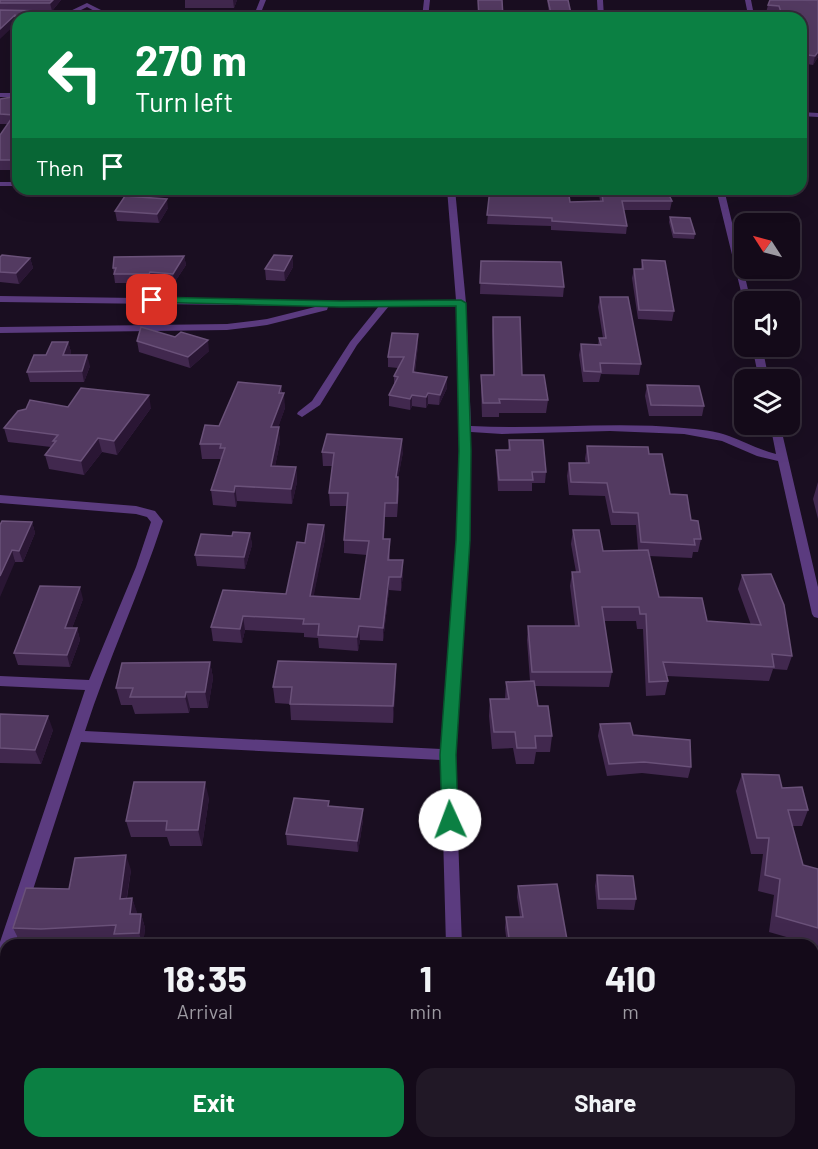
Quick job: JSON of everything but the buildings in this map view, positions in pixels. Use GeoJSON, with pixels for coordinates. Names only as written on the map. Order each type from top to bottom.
{"type":"FeatureCollection","features":[{"type":"Feature","properties":{"kind":"street"},"geometry":{"type":"LineString","coordinates":[[70,12],[88,3]]}},
{"type":"Feature","properties":{"kind":"street"},"geometry":{"type":"LineString","coordinates":[[452,195],[461,303],[466,429],[463,540],[448,755],[454,939]]}},
{"type":"Feature","properties":{"kind":"street"},"geometry":{"type":"LineString","coordinates":[[721,195],[744,291]]}},
{"type":"Feature","properties":{"kind":"street"},"geometry":{"type":"LineString","coordinates":[[0,299],[341,304],[461,303]]}},
{"type":"Feature","properties":{"kind":"street"},"geometry":{"type":"LineString","coordinates":[[302,414],[316,404],[353,344],[387,303]]}},
{"type":"Feature","properties":{"kind":"street"},"geometry":{"type":"LineString","coordinates":[[0,330],[227,327],[267,321],[341,304]]}},
{"type":"Feature","properties":{"kind":"street"},"geometry":{"type":"LineString","coordinates":[[466,429],[502,431],[610,428],[684,431],[725,438],[761,454],[783,459]]}},
{"type":"Feature","properties":{"kind":"street"},"geometry":{"type":"LineString","coordinates":[[778,435],[818,614]]}},
{"type":"Feature","properties":{"kind":"street"},"geometry":{"type":"LineString","coordinates":[[0,499],[136,510],[151,514],[157,521],[142,567],[93,685],[8,939]]}},
{"type":"Feature","properties":{"kind":"street"},"geometry":{"type":"LineString","coordinates":[[0,681],[93,685]]}},
{"type":"Feature","properties":{"kind":"street"},"geometry":{"type":"LineString","coordinates":[[76,736],[448,755]]}},
{"type":"Feature","properties":{"kind":"route"},"geometry":{"type":"LineString","coordinates":[[152,300],[341,304],[461,303],[466,429],[463,540],[448,755],[450,820]]}}]}
